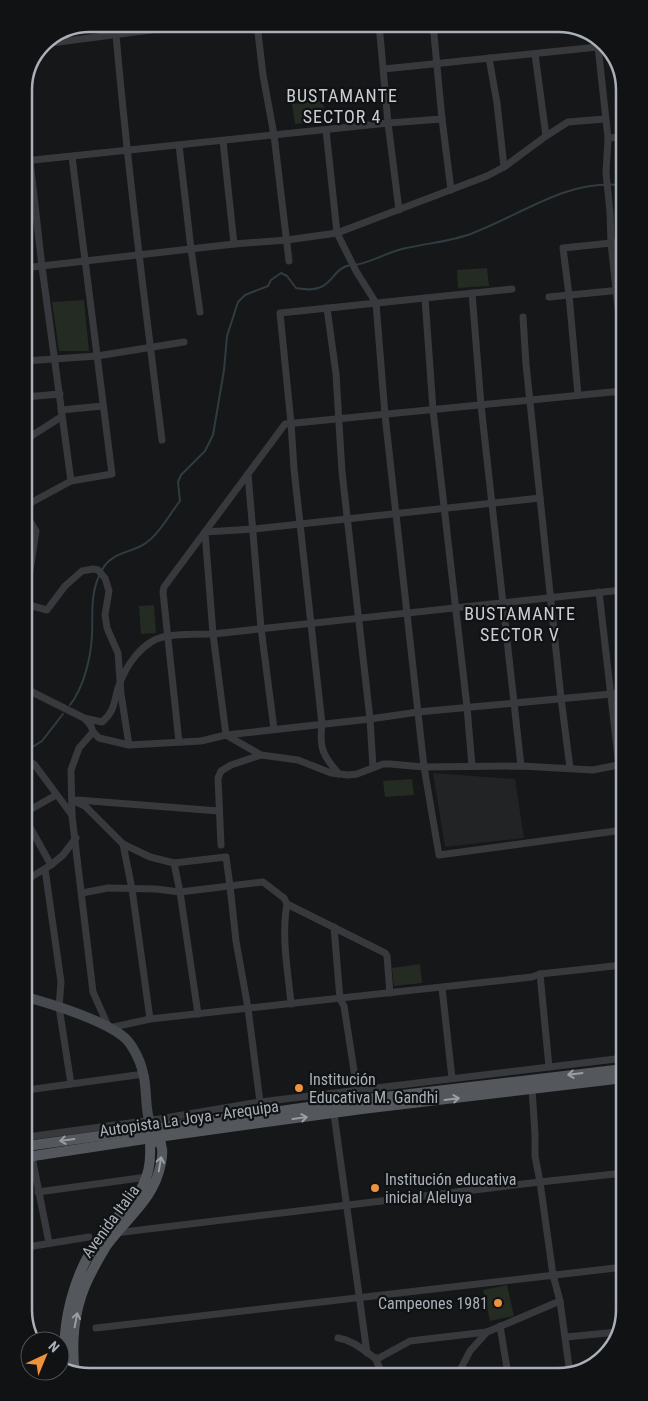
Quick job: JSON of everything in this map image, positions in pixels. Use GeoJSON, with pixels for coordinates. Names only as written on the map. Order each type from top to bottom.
{"type":"FeatureCollection","features":[{"type":"Feature","properties":{"kind":"main road","name":"Autopista La Joya - Arequipa"},"geometry":{"type":"LineString","coordinates":[[32,1145],[156,1126],[616,1070]]}},
{"type":"Feature","properties":{"kind":"main road","name":"Autopista La Joya - Arequipa"},"geometry":{"type":"LineString","coordinates":[[32,1156],[156,1126],[334,1114],[616,1079]]}},
{"type":"Feature","properties":{"kind":"main road","name":"Avenida Italia"},"geometry":{"type":"LineString","coordinates":[[74,1366],[75,1302],[82,1268],[101,1236],[135,1198],[147,1177],[150,1167],[150,1146],[156,1126]]}},
{"type":"Feature","properties":{"kind":"main road","name":"Avenida Italia"},"geometry":{"type":"LineString","coordinates":[[65,1331],[75,1302],[97,1263],[117,1233],[148,1197],[156,1180],[162,1158],[163,1145],[156,1126]]}},
{"type":"Feature","properties":{"kind":"street"},"geometry":{"type":"LineString","coordinates":[[58,42],[132,32]]}},
{"type":"Feature","properties":{"kind":"street"},"geometry":{"type":"LineString","coordinates":[[258,32],[263,75],[274,135],[289,261]]}},
{"type":"Feature","properties":{"kind":"street"},"geometry":{"type":"LineString","coordinates":[[380,33],[388,123],[399,210]]}},
{"type":"Feature","properties":{"kind":"street"},"geometry":{"type":"LineString","coordinates":[[434,33],[451,190]]}},
{"type":"Feature","properties":{"kind":"street"},"geometry":{"type":"LineString","coordinates":[[116,34],[126,152],[162,440]]}},
{"type":"Feature","properties":{"kind":"street"},"geometry":{"type":"LineString","coordinates":[[384,70],[595,47]]}},
{"type":"Feature","properties":{"kind":"street"},"geometry":{"type":"LineString","coordinates":[[598,50],[608,138],[606,173],[611,243],[616,277]]}},
{"type":"Feature","properties":{"kind":"street"},"geometry":{"type":"LineString","coordinates":[[535,54],[546,136]]}},
{"type":"Feature","properties":{"kind":"street"},"geometry":{"type":"LineString","coordinates":[[489,58],[498,103],[504,167]]}},
{"type":"Feature","properties":{"kind":"street"},"geometry":{"type":"LineString","coordinates":[[33,268],[338,233],[487,176],[504,167],[568,122],[605,119]]}},
{"type":"Feature","properties":{"kind":"street"},"geometry":{"type":"LineString","coordinates":[[33,160],[388,123],[442,120]]}},
{"type":"Feature","properties":{"kind":"street"},"geometry":{"type":"LineString","coordinates":[[326,130],[338,233],[356,271],[376,303],[385,415],[406,612],[424,768],[439,855],[616,831]]}},
{"type":"Feature","properties":{"kind":"street"},"geometry":{"type":"LineString","coordinates":[[608,138],[616,137]]}},
{"type":"Feature","properties":{"kind":"street"},"geometry":{"type":"LineString","coordinates":[[223,141],[234,244]]}},
{"type":"Feature","properties":{"kind":"street"},"geometry":{"type":"LineString","coordinates":[[179,145],[200,312]]}},
{"type":"Feature","properties":{"kind":"street"},"geometry":{"type":"LineString","coordinates":[[33,502],[71,481],[112,474],[72,157]]}},
{"type":"Feature","properties":{"kind":"street"},"geometry":{"type":"LineString","coordinates":[[33,203],[71,481]]}},
{"type":"Feature","properties":{"kind":"street"},"geometry":{"type":"LineString","coordinates":[[578,396],[570,295],[563,248],[616,242]]}},
{"type":"Feature","properties":{"kind":"street"},"geometry":{"type":"LineString","coordinates":[[339,774],[324,757],[320,741],[322,724],[299,524],[280,313],[512,289]]}},
{"type":"Feature","properties":{"kind":"street"},"geometry":{"type":"LineString","coordinates":[[549,297],[616,290]]}},
{"type":"Feature","properties":{"kind":"street"},"geometry":{"type":"LineString","coordinates":[[472,293],[481,405],[521,766]]}},
{"type":"Feature","properties":{"kind":"street"},"geometry":{"type":"LineString","coordinates":[[425,298],[433,410],[472,766]]}},
{"type":"Feature","properties":{"kind":"street"},"geometry":{"type":"LineString","coordinates":[[327,308],[336,374],[342,472],[370,719],[373,767]]}},
{"type":"Feature","properties":{"kind":"street"},"geometry":{"type":"LineString","coordinates":[[523,317],[540,498],[570,768]]}},
{"type":"Feature","properties":{"kind":"street"},"geometry":{"type":"LineString","coordinates":[[33,360],[97,356],[184,342]]}},
{"type":"Feature","properties":{"kind":"street"},"geometry":{"type":"LineString","coordinates":[[179,742],[167,636],[164,587],[285,424],[616,392]]}},
{"type":"Feature","properties":{"kind":"street"},"geometry":{"type":"LineString","coordinates":[[33,396],[60,394]]}},
{"type":"Feature","properties":{"kind":"street"},"geometry":{"type":"LineString","coordinates":[[33,434],[61,414],[103,406]]}},
{"type":"Feature","properties":{"kind":"street"},"geometry":{"type":"LineString","coordinates":[[248,474],[261,628],[274,729]]}},
{"type":"Feature","properties":{"kind":"street"},"geometry":{"type":"LineString","coordinates":[[205,532],[254,529],[540,498]]}},
{"type":"Feature","properties":{"kind":"street"},"geometry":{"type":"LineString","coordinates":[[33,526],[36,531],[33,546]]}},
{"type":"Feature","properties":{"kind":"street"},"geometry":{"type":"LineString","coordinates":[[205,532],[214,634],[226,735],[244,747],[261,755],[298,760],[321,770],[339,774],[357,774],[373,767],[390,764],[424,768],[521,766],[593,770],[616,766]]}},
{"type":"Feature","properties":{"kind":"street"},"geometry":{"type":"LineString","coordinates":[[33,606],[47,610],[65,586],[82,571],[93,569],[101,572],[108,584],[109,591],[105,615],[107,628],[118,653],[129,745]]}},
{"type":"Feature","properties":{"kind":"street"},"geometry":{"type":"LineString","coordinates":[[33,692],[84,718],[102,722],[110,715],[121,678],[131,662],[155,641],[167,636],[214,634],[310,622],[502,602],[552,599],[616,591]]}},
{"type":"Feature","properties":{"kind":"street"},"geometry":{"type":"LineString","coordinates":[[599,592],[616,733]]}},
{"type":"Feature","properties":{"kind":"street"},"geometry":{"type":"LineString","coordinates":[[84,718],[99,738],[129,745],[201,741],[226,735],[418,712],[616,694]]}},
{"type":"Feature","properties":{"kind":"street"},"geometry":{"type":"LineString","coordinates":[[93,732],[79,748],[71,770],[72,816],[93,992],[109,1028]]}},
{"type":"Feature","properties":{"kind":"street"},"geometry":{"type":"LineString","coordinates":[[221,845],[218,778],[220,771],[231,765],[261,755]]}},
{"type":"Feature","properties":{"kind":"street"},"geometry":{"type":"LineString","coordinates":[[32,764],[72,816]]}},
{"type":"Feature","properties":{"kind":"street"},"geometry":{"type":"LineString","coordinates":[[32,808],[56,795]]}},
{"type":"Feature","properties":{"kind":"street"},"geometry":{"type":"LineString","coordinates":[[72,800],[219,811]]}},
{"type":"Feature","properties":{"kind":"street"},"geometry":{"type":"LineString","coordinates":[[72,800],[85,806],[123,844],[150,856],[174,863],[226,857],[236,941],[248,1008],[260,1102]]}},
{"type":"Feature","properties":{"kind":"street"},"geometry":{"type":"LineString","coordinates":[[32,834],[48,867],[61,982],[59,1006],[71,1084]]}},
{"type":"Feature","properties":{"kind":"street"},"geometry":{"type":"LineString","coordinates":[[32,876],[63,855],[76,838]]}},
{"type":"Feature","properties":{"kind":"street"},"geometry":{"type":"LineString","coordinates":[[123,844],[132,889],[150,1019]]}},
{"type":"Feature","properties":{"kind":"street"},"geometry":{"type":"LineString","coordinates":[[174,863],[198,1014]]}},
{"type":"Feature","properties":{"kind":"street"},"geometry":{"type":"LineString","coordinates":[[82,893],[108,888],[180,892],[263,882],[284,898],[287,904],[285,938],[291,1004]]}},
{"type":"Feature","properties":{"kind":"street"},"geometry":{"type":"LineString","coordinates":[[287,904],[385,953],[387,956],[390,993]]}},
{"type":"Feature","properties":{"kind":"street"},"geometry":{"type":"LineString","coordinates":[[334,927],[340,999],[344,1006],[357,1090]]}},
{"type":"Feature","properties":{"kind":"street"},"geometry":{"type":"LineString","coordinates":[[109,1028],[150,1019],[442,988],[616,966]]}},
{"type":"Feature","properties":{"kind":"street"},"geometry":{"type":"LineString","coordinates":[[540,974],[549,1067]]}},
{"type":"Feature","properties":{"kind":"street"},"geometry":{"type":"LineString","coordinates":[[442,988],[452,1078]]}},
{"type":"Feature","properties":{"kind":"street"},"geometry":{"type":"LineString","coordinates":[[32,999],[59,1006],[109,1028],[126,1039],[144,1074],[156,1126]]}},
{"type":"Feature","properties":{"kind":"street"},"geometry":{"type":"LineString","coordinates":[[32,1137],[156,1126],[260,1102],[616,1059]]}},
{"type":"Feature","properties":{"kind":"street"},"geometry":{"type":"LineString","coordinates":[[32,1089],[144,1074]]}},
{"type":"Feature","properties":{"kind":"street"},"geometry":{"type":"LineString","coordinates":[[532,1089],[535,1156],[553,1275],[560,1301],[566,1337],[569,1367]]}},
{"type":"Feature","properties":{"kind":"street"},"geometry":{"type":"LineString","coordinates":[[334,1114],[368,1353]]}},
{"type":"Feature","properties":{"kind":"street"},"geometry":{"type":"LineString","coordinates":[[32,1169],[49,1243]]}},
{"type":"Feature","properties":{"kind":"street"},"geometry":{"type":"LineString","coordinates":[[101,1236],[616,1174]]}},
{"type":"Feature","properties":{"kind":"street"},"geometry":{"type":"LineString","coordinates":[[38,1192],[147,1177]]}},
{"type":"Feature","properties":{"kind":"street"},"geometry":{"type":"LineString","coordinates":[[32,1246],[89,1237]]}},
{"type":"Feature","properties":{"kind":"street"},"geometry":{"type":"LineString","coordinates":[[96,1328],[616,1269]]}},
{"type":"Feature","properties":{"kind":"street"},"geometry":{"type":"LineString","coordinates":[[375,1358],[379,1358],[410,1341],[487,1332],[560,1301]]}},
{"type":"Feature","properties":{"kind":"street"},"geometry":{"type":"LineString","coordinates":[[500,1326],[507,1368]]}},
{"type":"Feature","properties":{"kind":"street"},"geometry":{"type":"LineString","coordinates":[[461,1368],[470,1351],[487,1332]]}},
{"type":"Feature","properties":{"kind":"street"},"geometry":{"type":"LineString","coordinates":[[566,1337],[611,1333]]}},
{"type":"Feature","properties":{"kind":"street"},"geometry":{"type":"LineString","coordinates":[[338,1338],[346,1339],[356,1344],[375,1358],[380,1368]]}},
{"type":"Feature","properties":{"kind":"shaded area"},"geometry":{"type":"Polygon","coordinates":[[[323,101],[325,121],[295,124],[292,104],[323,101]]]}},
{"type":"Feature","properties":{"kind":"shaded area"},"geometry":{"type":"Polygon","coordinates":[[[487,268],[489,286],[458,288],[457,270],[487,268]]]}},
{"type":"Feature","properties":{"kind":"shaded area"},"geometry":{"type":"Polygon","coordinates":[[[84,300],[89,351],[59,351],[52,302],[84,300]]]}},
{"type":"Feature","properties":{"kind":"shaded area"},"geometry":{"type":"Polygon","coordinates":[[[154,605],[156,633],[141,634],[139,606],[154,605]]]}},
{"type":"Feature","properties":{"kind":"shaded area"},"geometry":{"type":"Polygon","coordinates":[[[433,773],[515,779],[524,838],[445,847],[433,773]]]}},
{"type":"Feature","properties":{"kind":"shaded area"},"geometry":{"type":"Polygon","coordinates":[[[412,779],[414,795],[385,797],[383,781],[412,779]]]}},
{"type":"Feature","properties":{"kind":"shaded area"},"geometry":{"type":"Polygon","coordinates":[[[420,964],[422,983],[394,986],[392,968],[420,964]]]}},
{"type":"Feature","properties":{"kind":"shaded area","name":"Campeones 1981"},"geometry":{"type":"Polygon","coordinates":[[[507,1285],[514,1316],[490,1321],[483,1290],[507,1285]]]}},
{"type":"Feature","properties":{"kind":"waterway"},"geometry":{"type":"LineString","coordinates":[[355,265],[402,249],[465,236],[563,193],[581,188],[616,185]]}},
{"type":"Feature","properties":{"kind":"waterway"},"geometry":{"type":"LineString","coordinates":[[102,570],[114,557],[141,546],[153,537],[180,501],[178,482],[181,475],[205,451],[213,435],[224,370],[227,336],[238,302],[245,295],[268,286],[271,280],[281,273],[287,276],[296,288],[315,289],[325,285],[337,272],[350,265]]}},
{"type":"Feature","properties":{"kind":"waterway"},"geometry":{"type":"LineString","coordinates":[[70,705],[83,681],[88,662],[92,635],[93,597],[100,574]]}},
{"type":"Feature","properties":{"kind":"waterway"},"geometry":{"type":"LineString","coordinates":[[32,747],[42,741],[63,714]]}},
{"type":"Feature","properties":{"kind":"place","name":"Institución Educativa M. Gandhi"},"geometry":{"type":"Point","coordinates":[299,1088]}},
{"type":"Feature","properties":{"kind":"place","name":"Institución educativa inicial Aleluya"},"geometry":{"type":"Point","coordinates":[375,1188]}},
{"type":"Feature","properties":{"kind":"place","name":"Campeones 1981"},"geometry":{"type":"Point","coordinates":[498,1303]}},
{"type":"Feature","properties":{"kind":"district","name":"BUSTAMANTE SECTOR 4"},"geometry":{"type":"Point","coordinates":[342,106]}},
{"type":"Feature","properties":{"kind":"district","name":"BUSTAMANTE SECTOR V"},"geometry":{"type":"Point","coordinates":[520,624]}}]}
